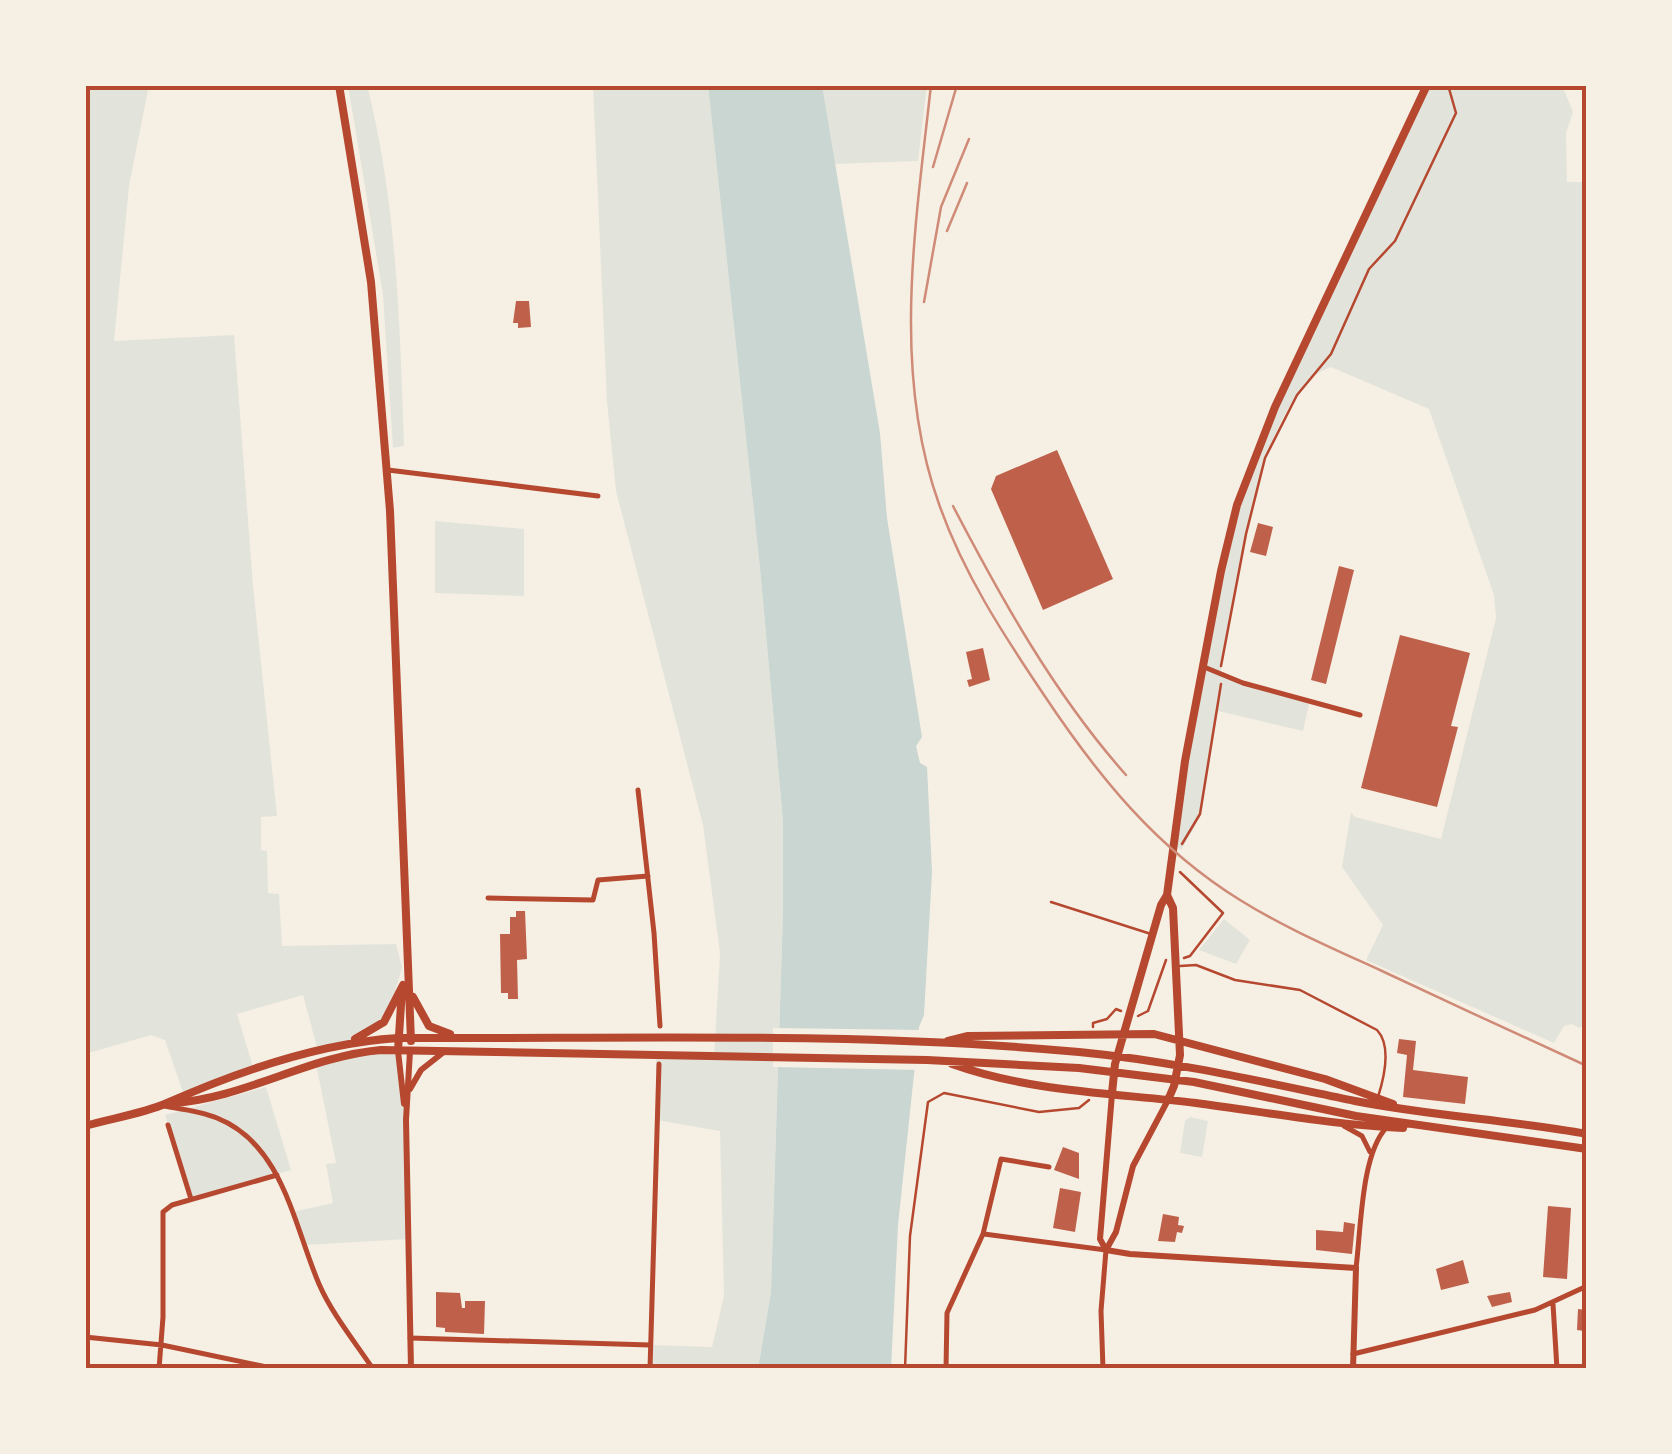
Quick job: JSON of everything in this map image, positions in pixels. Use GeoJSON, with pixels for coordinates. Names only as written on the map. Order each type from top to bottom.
{"type":"FeatureCollection","features":[{"type":"Feature","properties":{"kind":"main road"},"geometry":{"type":"LineString","coordinates":[[339,85],[372,282],[386,470],[398,682],[410,1051]]}},
{"type":"Feature","properties":{"kind":"main road"},"geometry":{"type":"LineString","coordinates":[[1112,1092],[1115,1064],[1167,895],[1182,780],[1232,522],[1260,443],[1427,85]]}},
{"type":"Feature","properties":{"kind":"main road"},"geometry":{"type":"LineString","coordinates":[[1167,895],[1173,908],[1179,1043],[1178,1072],[1168,1100]]}},
{"type":"Feature","properties":{"kind":"main road"},"geometry":{"type":"LineString","coordinates":[[406,987],[429,1026],[469,1037]]}},
{"type":"Feature","properties":{"kind":"main road"},"geometry":{"type":"LineString","coordinates":[[398,1051],[406,987]]}},
{"type":"Feature","properties":{"kind":"main road"},"geometry":{"type":"LineString","coordinates":[[346,1044],[384,1022],[406,987]]}},
{"type":"Feature","properties":{"kind":"main road"},"geometry":{"type":"LineString","coordinates":[[164,1104],[209,1084],[346,1044],[398,1038],[943,1042],[1154,1034],[1325,1079],[1406,1110]]}},
{"type":"Feature","properties":{"kind":"main road"},"geometry":{"type":"LineString","coordinates":[[968,1041],[984,1046],[1162,1062],[1406,1110],[1587,1134]]}},
{"type":"Feature","properties":{"kind":"main road"},"geometry":{"type":"LineString","coordinates":[[85,1126],[354,1054],[450,1049],[982,1062],[1153,1075],[1418,1126],[1587,1149]]}},
{"type":"Feature","properties":{"kind":"main road"},"geometry":{"type":"LineString","coordinates":[[944,1061],[1005,1080],[1344,1126],[1418,1126]]}},
{"type":"Feature","properties":{"kind":"street"},"geometry":{"type":"LineString","coordinates":[[386,470],[598,496]]}},
{"type":"Feature","properties":{"kind":"street"},"geometry":{"type":"LineString","coordinates":[[1204,668],[1360,716]]}},
{"type":"Feature","properties":{"kind":"street"},"geometry":{"type":"LineString","coordinates":[[638,790],[661,1004],[660,1026]]}},
{"type":"Feature","properties":{"kind":"street"},"geometry":{"type":"LineString","coordinates":[[488,898],[593,900],[598,880],[648,876]]}},
{"type":"Feature","properties":{"kind":"street"},"geometry":{"type":"LineString","coordinates":[[408,1094],[421,1070],[450,1049]]}},
{"type":"Feature","properties":{"kind":"street"},"geometry":{"type":"LineString","coordinates":[[398,1051],[406,1120]]}},
{"type":"Feature","properties":{"kind":"street"},"geometry":{"type":"LineString","coordinates":[[410,1051],[406,1120],[411,1369]]}},
{"type":"Feature","properties":{"kind":"street"},"geometry":{"type":"LineString","coordinates":[[650,1369],[659,1064]]}},
{"type":"Feature","properties":{"kind":"street"},"geometry":{"type":"LineString","coordinates":[[1106,1250],[1100,1240],[1112,1092]]}},
{"type":"Feature","properties":{"kind":"street"},"geometry":{"type":"LineString","coordinates":[[213,1094],[210,1102],[217,1118]]}},
{"type":"Feature","properties":{"kind":"street"},"geometry":{"type":"LineString","coordinates":[[1103,1369],[1102,1273],[1106,1250],[1116,1232],[1133,1166],[1168,1100]]}},
{"type":"Feature","properties":{"kind":"street"},"geometry":{"type":"LineString","coordinates":[[164,1104],[217,1118],[252,1142],[276,1174],[324,1294],[373,1369]]}},
{"type":"Feature","properties":{"kind":"street"},"geometry":{"type":"LineString","coordinates":[[168,1125],[191,1199]]}},
{"type":"Feature","properties":{"kind":"street"},"geometry":{"type":"LineString","coordinates":[[1344,1126],[1362,1136],[1370,1155]]}},
{"type":"Feature","properties":{"kind":"street"},"geometry":{"type":"LineString","coordinates":[[1353,1369],[1356,1268],[1370,1155],[1388,1127]]}},
{"type":"Feature","properties":{"kind":"street"},"geometry":{"type":"LineString","coordinates":[[946,1369],[947,1313],[983,1234],[1001,1159],[1049,1167]]}},
{"type":"Feature","properties":{"kind":"street"},"geometry":{"type":"LineString","coordinates":[[159,1369],[162,1218],[166,1208],[276,1174]]}},
{"type":"Feature","properties":{"kind":"street"},"geometry":{"type":"LineString","coordinates":[[983,1234],[1130,1254],[1356,1268]]}},
{"type":"Feature","properties":{"kind":"street"},"geometry":{"type":"LineString","coordinates":[[1353,1354],[1553,1304],[1585,1289]]}},
{"type":"Feature","properties":{"kind":"street"},"geometry":{"type":"LineString","coordinates":[[1553,1304],[1556,1369]]}},
{"type":"Feature","properties":{"kind":"street"},"geometry":{"type":"LineString","coordinates":[[85,1337],[162,1346],[276,1369]]}},
{"type":"Feature","properties":{"kind":"street"},"geometry":{"type":"LineString","coordinates":[[410,1338],[650,1345]]}},
{"type":"Feature","properties":{"kind":"lane"},"geometry":{"type":"LineString","coordinates":[[1051,902],[1152,935]]}},
{"type":"Feature","properties":{"kind":"lane"},"geometry":{"type":"LineString","coordinates":[[1174,968],[1196,965],[1236,980],[1300,990],[1377,1030],[1384,1038],[1386,1050],[1378,1097]]}},
{"type":"Feature","properties":{"kind":"path"},"geometry":{"type":"LineString","coordinates":[[1181,850],[1202,804],[1246,534],[1265,458],[1297,395],[1331,354],[1372,265],[1395,242],[1456,113],[1448,85]]}},
{"type":"Feature","properties":{"kind":"path"},"geometry":{"type":"LineString","coordinates":[[1180,871],[1223,912],[1189,958],[1181,958]]}},
{"type":"Feature","properties":{"kind":"path"},"geometry":{"type":"LineString","coordinates":[[1140,1016],[1148,1011],[1166,960]]}},
{"type":"Feature","properties":{"kind":"path"},"geometry":{"type":"LineString","coordinates":[[1093,1027],[1093,1023],[1116,1009],[1120,1011]]}},
{"type":"Feature","properties":{"kind":"path"},"geometry":{"type":"LineString","coordinates":[[905,1369],[908,1261],[925,1109],[933,1097],[944,1093],[1022,1110],[1065,1110],[1088,1102]]}},
{"type":"Feature","properties":{"kind":"shaded area"},"geometry":{"type":"Polygon","coordinates":[[[85,85],[149,85],[129,186],[114,341],[234,335],[253,586],[277,816],[261,817],[261,850],[267,851],[268,893],[279,894],[282,946],[396,944],[402,967],[388,1017],[346,1044],[318,1051],[303,995],[237,1014],[254,1070],[183,1092],[165,1040],[151,1035],[85,1054],[85,85]]]}},
{"type":"Feature","properties":{"kind":"shaded area"},"geometry":{"type":"Polygon","coordinates":[[[348,85],[367,85],[391,219],[404,446],[393,448],[383,295],[348,85]]]}},
{"type":"Feature","properties":{"kind":"shaded area"},"geometry":{"type":"Polygon","coordinates":[[[593,85],[708,85],[783,821],[771,1292],[758,1369],[650,1369],[650,1345],[712,1347],[724,1296],[720,1131],[656,1120],[656,1058],[714,1058],[720,953],[703,825],[616,491],[607,402],[593,85]]]}},
{"type":"Feature","properties":{"kind":"shaded area"},"geometry":{"type":"Polygon","coordinates":[[[708,85],[822,85],[880,433],[887,518],[922,737],[916,746],[920,763],[927,767],[932,872],[924,1015],[919,1027],[898,1225],[891,1369],[758,1369],[771,1292],[783,821],[708,85]]]}},
{"type":"Feature","properties":{"kind":"shaded area"},"geometry":{"type":"Polygon","coordinates":[[[822,85],[927,85],[918,161],[834,164],[822,85]]]}},
{"type":"Feature","properties":{"kind":"shaded area"},"geometry":{"type":"Polygon","coordinates":[[[1427,85],[1562,85],[1573,112],[1566,133],[1567,182],[1587,182],[1587,1024],[1579,1028],[1572,1024],[1564,1026],[1554,1043],[1366,960],[1383,925],[1342,867],[1351,812],[1355,817],[1441,839],[1496,618],[1494,595],[1429,409],[1331,367],[1306,383],[1286,413],[1268,453],[1242,548],[1221,673],[1243,683],[1310,700],[1303,731],[1218,711],[1196,824],[1181,850],[1173,843],[1232,522],[1260,443],[1427,85]]]}},
{"type":"Feature","properties":{"kind":"shaded area"},"geometry":{"type":"Polygon","coordinates":[[[435,521],[524,529],[524,596],[435,593],[435,521]]]}},
{"type":"Feature","properties":{"kind":"shaded area"},"geometry":{"type":"Polygon","coordinates":[[[1224,919],[1250,940],[1236,964],[1199,950],[1224,919]]]}},
{"type":"Feature","properties":{"kind":"shaded area"},"geometry":{"type":"Polygon","coordinates":[[[398,1051],[406,1106],[409,1239],[305,1245],[293,1212],[333,1203],[326,1164],[336,1163],[316,1064],[354,1054],[398,1051]]]}},
{"type":"Feature","properties":{"kind":"shaded area"},"geometry":{"type":"Polygon","coordinates":[[[266,1087],[291,1170],[191,1199],[165,1115],[266,1087]]]}},
{"type":"Feature","properties":{"kind":"shaded area"},"geometry":{"type":"Polygon","coordinates":[[[1190,1117],[1208,1121],[1202,1157],[1180,1153],[1185,1121],[1190,1117]]]}},
{"type":"Feature","properties":{"kind":"pier"},"geometry":{"type":"Polygon","coordinates":[[[773,1028],[924,1030],[920,1070],[773,1067],[773,1028]]]}},
{"type":"Feature","properties":{"kind":"building"},"geometry":{"type":"Polygon","coordinates":[[[516,301],[529,301],[531,327],[518,328],[518,323],[513,323],[516,301]]]}},
{"type":"Feature","properties":{"kind":"building"},"geometry":{"type":"Polygon","coordinates":[[[1057,450],[1113,579],[1043,610],[991,489],[996,476],[1057,450]]]}},
{"type":"Feature","properties":{"kind":"building"},"geometry":{"type":"Polygon","coordinates":[[[1258,523],[1273,527],[1266,556],[1250,552],[1258,523]]]}},
{"type":"Feature","properties":{"kind":"building"},"geometry":{"type":"Polygon","coordinates":[[[1339,566],[1354,570],[1326,684],[1311,680],[1339,566]]]}},
{"type":"Feature","properties":{"kind":"building"},"geometry":{"type":"Polygon","coordinates":[[[1400,635],[1470,653],[1451,726],[1458,727],[1437,807],[1361,788],[1400,635]]]}},
{"type":"Feature","properties":{"kind":"building"},"geometry":{"type":"Polygon","coordinates":[[[983,648],[990,680],[969,687],[967,680],[972,679],[966,652],[983,648]]]}},
{"type":"Feature","properties":{"kind":"building"},"geometry":{"type":"Polygon","coordinates":[[[516,911],[525,911],[527,959],[517,960],[518,999],[508,999],[508,993],[501,993],[500,934],[510,934],[510,917],[516,917],[516,911]]]}},
{"type":"Feature","properties":{"kind":"building"},"geometry":{"type":"Polygon","coordinates":[[[1399,1039],[1416,1041],[1413,1070],[1468,1077],[1465,1104],[1403,1097],[1407,1055],[1397,1053],[1399,1039]]]}},
{"type":"Feature","properties":{"kind":"building"},"geometry":{"type":"Polygon","coordinates":[[[1063,1147],[1079,1153],[1079,1179],[1054,1170],[1063,1147]]]}},
{"type":"Feature","properties":{"kind":"building"},"geometry":{"type":"Polygon","coordinates":[[[1060,1188],[1081,1192],[1075,1232],[1053,1228],[1060,1188]]]}},
{"type":"Feature","properties":{"kind":"building"},"geometry":{"type":"Polygon","coordinates":[[[1548,1206],[1571,1208],[1567,1279],[1543,1277],[1548,1206]]]}},
{"type":"Feature","properties":{"kind":"building"},"geometry":{"type":"Polygon","coordinates":[[[1163,1214],[1179,1217],[1178,1225],[1184,1226],[1182,1233],[1177,1232],[1175,1242],[1158,1241],[1163,1214]]]}},
{"type":"Feature","properties":{"kind":"building"},"geometry":{"type":"Polygon","coordinates":[[[1344,1222],[1355,1224],[1352,1254],[1316,1250],[1316,1230],[1343,1232],[1344,1222]]]}},
{"type":"Feature","properties":{"kind":"building"},"geometry":{"type":"Polygon","coordinates":[[[1463,1260],[1469,1283],[1441,1290],[1436,1269],[1463,1260]]]}},
{"type":"Feature","properties":{"kind":"building"},"geometry":{"type":"Polygon","coordinates":[[[436,1292],[460,1293],[462,1308],[465,1301],[485,1301],[484,1334],[445,1332],[445,1328],[436,1327],[436,1292]]]}},
{"type":"Feature","properties":{"kind":"building"},"geometry":{"type":"Polygon","coordinates":[[[1510,1292],[1512,1302],[1492,1307],[1487,1296],[1510,1292]]]}},
{"type":"Feature","properties":{"kind":"building"},"geometry":{"type":"Polygon","coordinates":[[[1578,1309],[1586,1310],[1584,1331],[1577,1330],[1578,1309]]]}},
{"type":"Feature","properties":{"kind":"railway"},"geometry":{"type":"LineString","coordinates":[[931,85],[911,296],[915,401],[924,453],[939,504],[972,579],[1044,695],[1131,808],[1155,834],[1210,880],[1292,929],[1587,1066]]}},
{"type":"Feature","properties":{"kind":"railway"},"geometry":{"type":"LineString","coordinates":[[933,167],[957,85]]}},
{"type":"Feature","properties":{"kind":"railway"},"geometry":{"type":"LineString","coordinates":[[924,302],[941,207],[969,139]]}},
{"type":"Feature","properties":{"kind":"railway"},"geometry":{"type":"LineString","coordinates":[[947,231],[967,183]]}},
{"type":"Feature","properties":{"kind":"railway"},"geometry":{"type":"LineString","coordinates":[[953,506],[1031,646],[1126,775]]}}]}
